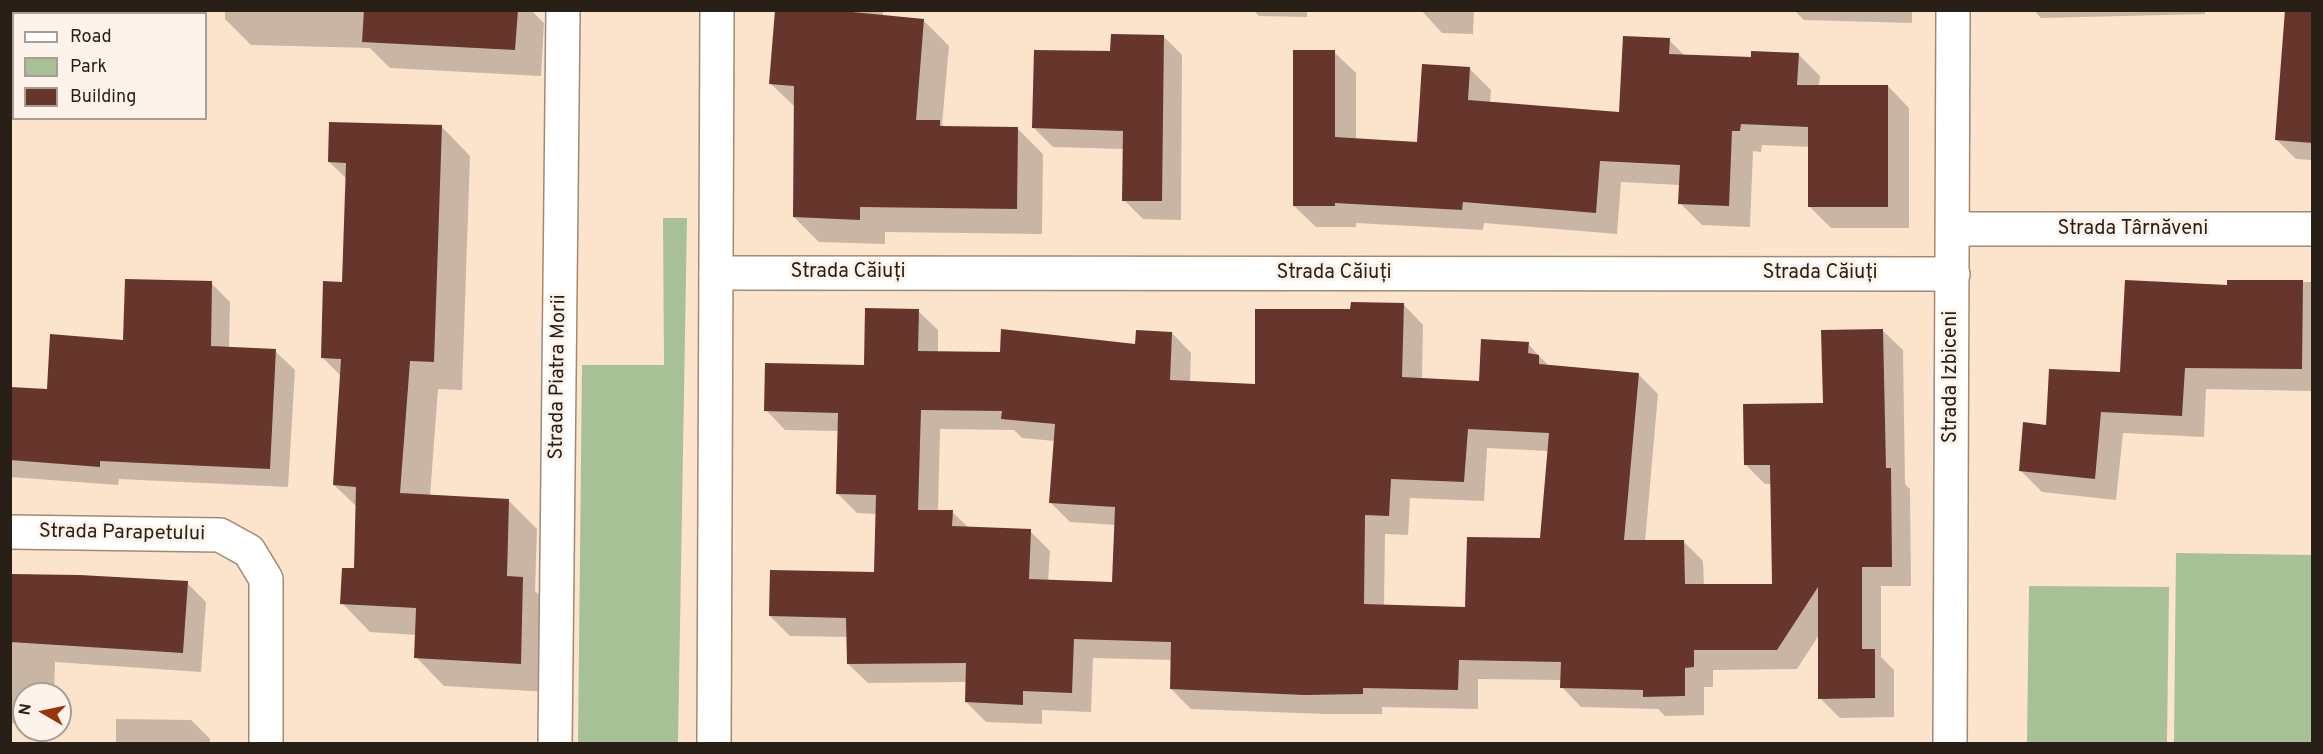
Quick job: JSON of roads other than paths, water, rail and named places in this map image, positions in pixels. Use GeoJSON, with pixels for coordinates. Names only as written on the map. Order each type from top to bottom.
{"type":"FeatureCollection","features":[{"type":"Feature","properties":{"kind":"street","name":"Strada Piatra Morii"},"geometry":{"type":"LineString","coordinates":[[555,744],[563,10]]}},
{"type":"Feature","properties":{"kind":"street"},"geometry":{"type":"LineString","coordinates":[[714,744],[717,10]]}},
{"type":"Feature","properties":{"kind":"street","name":"Strada Izbiceni"},"geometry":{"type":"LineString","coordinates":[[1950,744],[1953,10]]}},
{"type":"Feature","properties":{"kind":"street","name":"Strada Târnăveni"},"geometry":{"type":"LineString","coordinates":[[1953,230],[2313,229]]}},
{"type":"Feature","properties":{"kind":"street","name":"Strada Căiuți"},"geometry":{"type":"LineString","coordinates":[[716,273],[1953,274]]}},
{"type":"Feature","properties":{"kind":"street","name":"Strada Parapetului"},"geometry":{"type":"LineString","coordinates":[[10,532],[220,535],[249,551],[266,579],[266,744]]}}]}
